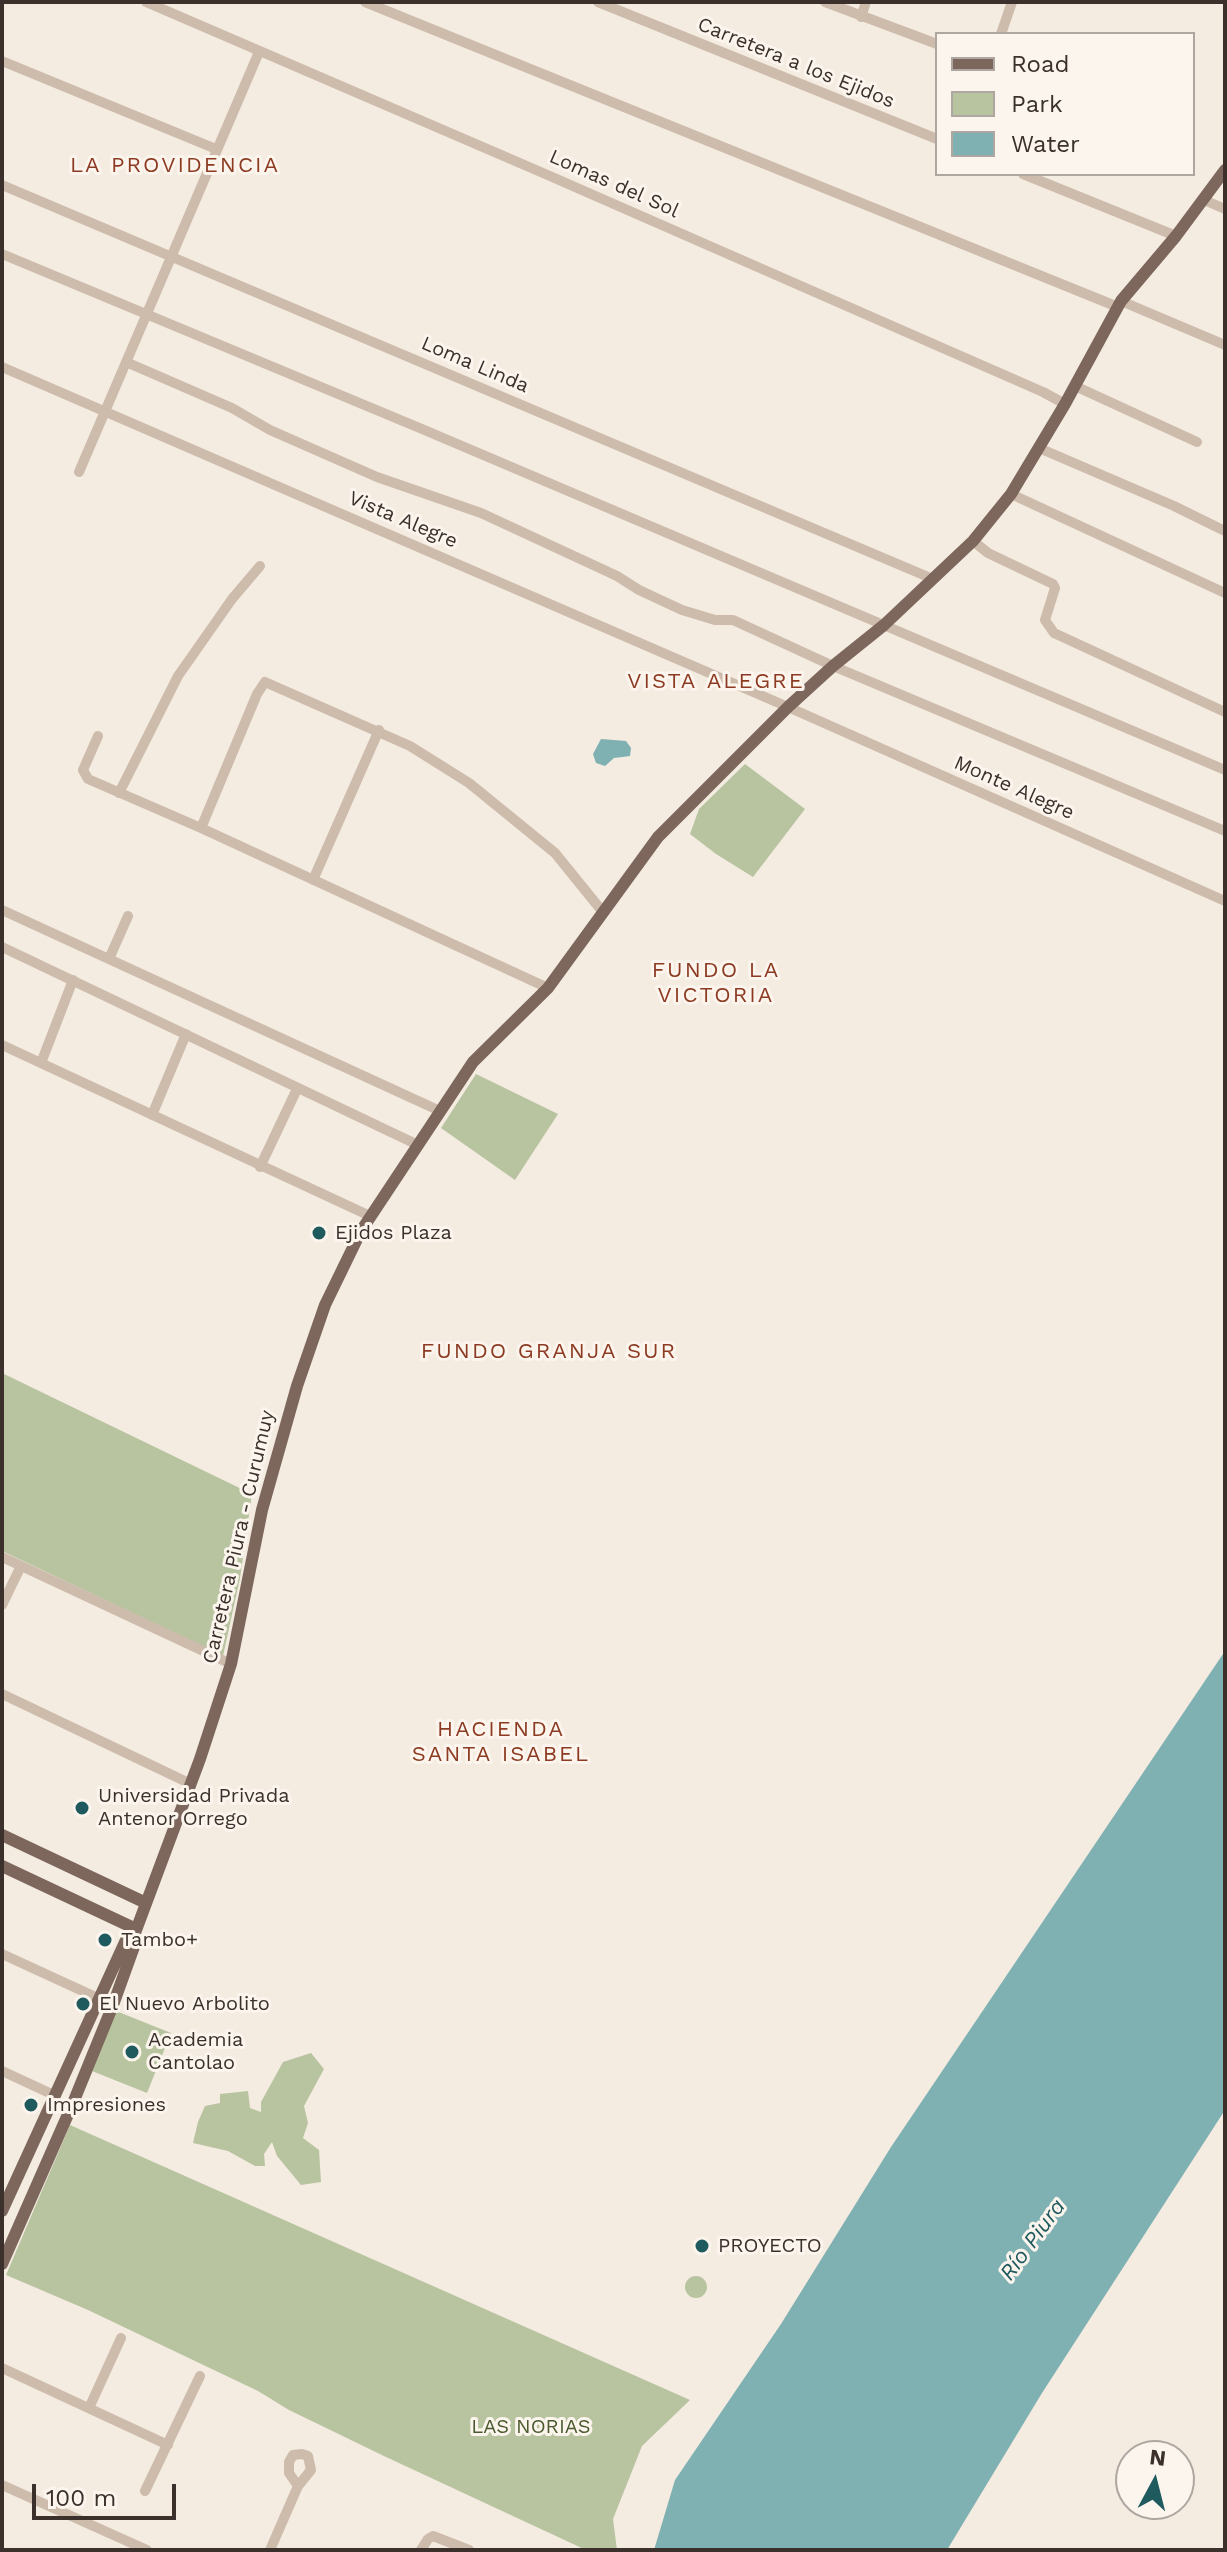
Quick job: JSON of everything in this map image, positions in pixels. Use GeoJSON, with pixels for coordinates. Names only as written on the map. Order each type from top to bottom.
{"type":"FeatureCollection","features":[{"type":"Feature","properties":{"kind":"main road","name":"Carretera Piura - Curumuy"},"geometry":{"type":"LineString","coordinates":[[133,1936],[191,1784],[231,1664],[262,1510],[297,1386],[325,1305],[370,1216],[473,1062],[548,988],[658,837],[788,707],[884,625],[973,541],[1011,494],[1065,404],[1119,304],[1176,236],[1225,170]]}},
{"type":"Feature","properties":{"kind":"main road"},"geometry":{"type":"LineString","coordinates":[[2,1835],[146,1903]]}},
{"type":"Feature","properties":{"kind":"main road"},"geometry":{"type":"LineString","coordinates":[[2,1866],[133,1936]]}},
{"type":"Feature","properties":{"kind":"main road"},"geometry":{"type":"LineString","coordinates":[[2,2211],[99,1999],[133,1936]]}},
{"type":"Feature","properties":{"kind":"main road"},"geometry":{"type":"LineString","coordinates":[[2,2264],[113,2005],[133,1936]]}},
{"type":"Feature","properties":{"kind":"street","name":"Lomas del Sol"},"geometry":{"type":"LineString","coordinates":[[146,2],[571,185],[1065,404]]}},
{"type":"Feature","properties":{"kind":"street"},"geometry":{"type":"LineString","coordinates":[[365,2],[1225,345]]}},
{"type":"Feature","properties":{"kind":"street","name":"Carretera a los Ejidos"},"geometry":{"type":"LineString","coordinates":[[598,2],[935,138]]}},
{"type":"Feature","properties":{"kind":"street"},"geometry":{"type":"LineString","coordinates":[[825,2],[935,43]]}},
{"type":"Feature","properties":{"kind":"street"},"geometry":{"type":"LineString","coordinates":[[861,17],[866,2]]}},
{"type":"Feature","properties":{"kind":"street"},"geometry":{"type":"LineString","coordinates":[[1002,32],[1012,2]]}},
{"type":"Feature","properties":{"kind":"street"},"geometry":{"type":"LineString","coordinates":[[79,472],[259,52]]}},
{"type":"Feature","properties":{"kind":"street"},"geometry":{"type":"LineString","coordinates":[[2,61],[216,149]]}},
{"type":"Feature","properties":{"kind":"street"},"geometry":{"type":"LineString","coordinates":[[1028,176],[1176,236]]}},
{"type":"Feature","properties":{"kind":"street","name":"Loma Linda"},"geometry":{"type":"LineString","coordinates":[[2,185],[933,579]]}},
{"type":"Feature","properties":{"kind":"street"},"geometry":{"type":"LineString","coordinates":[[1204,200],[1225,209]]}},
{"type":"Feature","properties":{"kind":"street"},"geometry":{"type":"LineString","coordinates":[[2,254],[1225,770]]}},
{"type":"Feature","properties":{"kind":"street"},"geometry":{"type":"LineString","coordinates":[[126,362],[377,477],[481,513],[682,610],[715,620],[733,620],[833,666],[1225,831]]}},
{"type":"Feature","properties":{"kind":"street","name":"Vista Alegre"},"geometry":{"type":"LineString","coordinates":[[2,367],[788,707]]}},
{"type":"Feature","properties":{"kind":"street"},"geometry":{"type":"LineString","coordinates":[[1075,386],[1197,442]]}},
{"type":"Feature","properties":{"kind":"street"},"geometry":{"type":"LineString","coordinates":[[1039,448],[1225,531]]}},
{"type":"Feature","properties":{"kind":"street"},"geometry":{"type":"LineString","coordinates":[[1011,494],[1225,593]]}},
{"type":"Feature","properties":{"kind":"street"},"geometry":{"type":"LineString","coordinates":[[973,541],[988,553],[1053,584],[1055,588],[1045,620],[1054,633],[1225,712]]}},
{"type":"Feature","properties":{"kind":"street"},"geometry":{"type":"LineString","coordinates":[[119,793],[178,676],[232,599],[260,566]]}},
{"type":"Feature","properties":{"kind":"street"},"geometry":{"type":"LineString","coordinates":[[201,828],[257,694],[265,682],[379,730],[422,753],[507,812],[555,853],[602,911]]}},
{"type":"Feature","properties":{"kind":"street","name":"Monte Alegre"},"geometry":{"type":"LineString","coordinates":[[788,707],[1225,901]]}},
{"type":"Feature","properties":{"kind":"street"},"geometry":{"type":"LineString","coordinates":[[313,880],[379,730]]}},
{"type":"Feature","properties":{"kind":"street"},"geometry":{"type":"LineString","coordinates":[[98,736],[86,762],[84,775],[548,988]]}},
{"type":"Feature","properties":{"kind":"street"},"geometry":{"type":"LineString","coordinates":[[2,910],[440,1111]]}},
{"type":"Feature","properties":{"kind":"street"},"geometry":{"type":"LineString","coordinates":[[109,959],[128,916]]}},
{"type":"Feature","properties":{"kind":"street"},"geometry":{"type":"LineString","coordinates":[[2,947],[418,1145]]}},
{"type":"Feature","properties":{"kind":"street"},"geometry":{"type":"LineString","coordinates":[[41,1063],[73,980]]}},
{"type":"Feature","properties":{"kind":"street"},"geometry":{"type":"LineString","coordinates":[[152,1115],[186,1034]]}},
{"type":"Feature","properties":{"kind":"street"},"geometry":{"type":"LineString","coordinates":[[2,1045],[370,1216]]}},
{"type":"Feature","properties":{"kind":"street"},"geometry":{"type":"LineString","coordinates":[[260,1167],[297,1089]]}},
{"type":"Feature","properties":{"kind":"street"},"geometry":{"type":"LineString","coordinates":[[2,1557],[231,1664]]}},
{"type":"Feature","properties":{"kind":"street"},"geometry":{"type":"LineString","coordinates":[[2,1605],[21,1566]]}},
{"type":"Feature","properties":{"kind":"street"},"geometry":{"type":"LineString","coordinates":[[2,1694],[191,1784]]}},
{"type":"Feature","properties":{"kind":"street"},"geometry":{"type":"LineString","coordinates":[[2,1954],[113,2005]]}},
{"type":"Feature","properties":{"kind":"street"},"geometry":{"type":"LineString","coordinates":[[2,2071],[56,2096]]}},
{"type":"Feature","properties":{"kind":"street"},"geometry":{"type":"LineString","coordinates":[[89,2408],[121,2338]]}},
{"type":"Feature","properties":{"kind":"street"},"geometry":{"type":"LineString","coordinates":[[2,2368],[168,2445]]}},
{"type":"Feature","properties":{"kind":"street"},"geometry":{"type":"LineString","coordinates":[[145,2491],[200,2376]]}},
{"type":"Feature","properties":{"kind":"street"},"geometry":{"type":"LineString","coordinates":[[2,2485],[147,2550]]}},
{"type":"Feature","properties":{"kind":"street"},"geometry":{"type":"LineString","coordinates":[[270,2550],[298,2486]]}},
{"type":"Feature","properties":{"kind":"street"},"geometry":{"type":"LineString","coordinates":[[421,2550],[433,2536],[469,2550]]}},
{"type":"Feature","properties":{"kind":"green space"},"geometry":{"type":"Polygon","coordinates":[[[745,764],[805,809],[753,877],[690,834],[699,809],[745,764]]]}},
{"type":"Feature","properties":{"kind":"green space"},"geometry":{"type":"Polygon","coordinates":[[[476,1074],[558,1114],[515,1180],[441,1128],[476,1074]]]}},
{"type":"Feature","properties":{"kind":"green space"},"geometry":{"type":"Polygon","coordinates":[[[2,1373],[252,1494],[240,1578],[223,1656],[2,1551],[2,1373]]]}},
{"type":"Feature","properties":{"kind":"green space","name":"Academia Cantolao"},"geometry":{"type":"Polygon","coordinates":[[[116,2011],[171,2033],[147,2093],[92,2071],[116,2011]]]}},
{"type":"Feature","properties":{"kind":"green space"},"geometry":{"type":"Polygon","coordinates":[[[311,2053],[324,2069],[304,2106],[308,2123],[303,2138],[319,2150],[321,2182],[301,2185],[277,2156],[272,2142],[264,2154],[265,2166],[255,2166],[228,2151],[193,2143],[205,2106],[220,2103],[220,2094],[248,2091],[250,2108],[261,2112],[261,2102],[283,2062],[311,2053]]]}},
{"type":"Feature","properties":{"kind":"green space","name":"LAS NORIAS"},"geometry":{"type":"Polygon","coordinates":[[[70,2125],[690,2400],[642,2446],[613,2519],[617,2550],[586,2550],[386,2457],[289,2410],[258,2391],[88,2310],[6,2275],[70,2125]]]}},
{"type":"Feature","properties":{"kind":"green space"},"geometry":{"type":"Polygon","coordinates":[[[696,2276],[704,2279],[707,2287],[704,2295],[696,2298],[688,2295],[685,2287],[688,2279],[696,2276]]]}},
{"type":"Feature","properties":{"kind":"water"},"geometry":{"type":"Polygon","coordinates":[[[601,739],[626,741],[631,748],[630,756],[614,758],[605,766],[596,763],[593,754],[601,739]]]}},
{"type":"Feature","properties":{"kind":"water","name":"Río Piura"},"geometry":{"type":"Polygon","coordinates":[[[1225,1651],[1225,2110],[1042,2393],[947,2550],[654,2550],[675,2480],[781,2324],[891,2147],[1225,1651]]]}},
{"type":"Feature","properties":{"kind":"place","name":"Ejidos Plaza"},"geometry":{"type":"Point","coordinates":[319,1233]}},
{"type":"Feature","properties":{"kind":"place","name":"Universidad Privada Antenor Orrego"},"geometry":{"type":"Point","coordinates":[82,1808]}},
{"type":"Feature","properties":{"kind":"place","name":"Tambo+"},"geometry":{"type":"Point","coordinates":[105,1940]}},
{"type":"Feature","properties":{"kind":"place","name":"El Nuevo Arbolito"},"geometry":{"type":"Point","coordinates":[83,2004]}},
{"type":"Feature","properties":{"kind":"place","name":"Academia Cantolao"},"geometry":{"type":"Point","coordinates":[132,2052]}},
{"type":"Feature","properties":{"kind":"place","name":"Impresiones"},"geometry":{"type":"Point","coordinates":[31,2105]}},
{"type":"Feature","properties":{"kind":"place","name":"PROYECTO"},"geometry":{"type":"Point","coordinates":[702,2246]}},
{"type":"Feature","properties":{"kind":"district","name":"LA PROVIDENCIA"},"geometry":{"type":"Point","coordinates":[175,166]}},
{"type":"Feature","properties":{"kind":"district","name":"VISTA ALEGRE"},"geometry":{"type":"Point","coordinates":[716,682]}},
{"type":"Feature","properties":{"kind":"district","name":"FUNDO LA VICTORIA"},"geometry":{"type":"Point","coordinates":[716,984]}},
{"type":"Feature","properties":{"kind":"district","name":"FUNDO GRANJA SUR"},"geometry":{"type":"Point","coordinates":[549,1352]}},
{"type":"Feature","properties":{"kind":"district","name":"HACIENDA SANTA ISABEL"},"geometry":{"type":"Point","coordinates":[501,1742]}}]}
